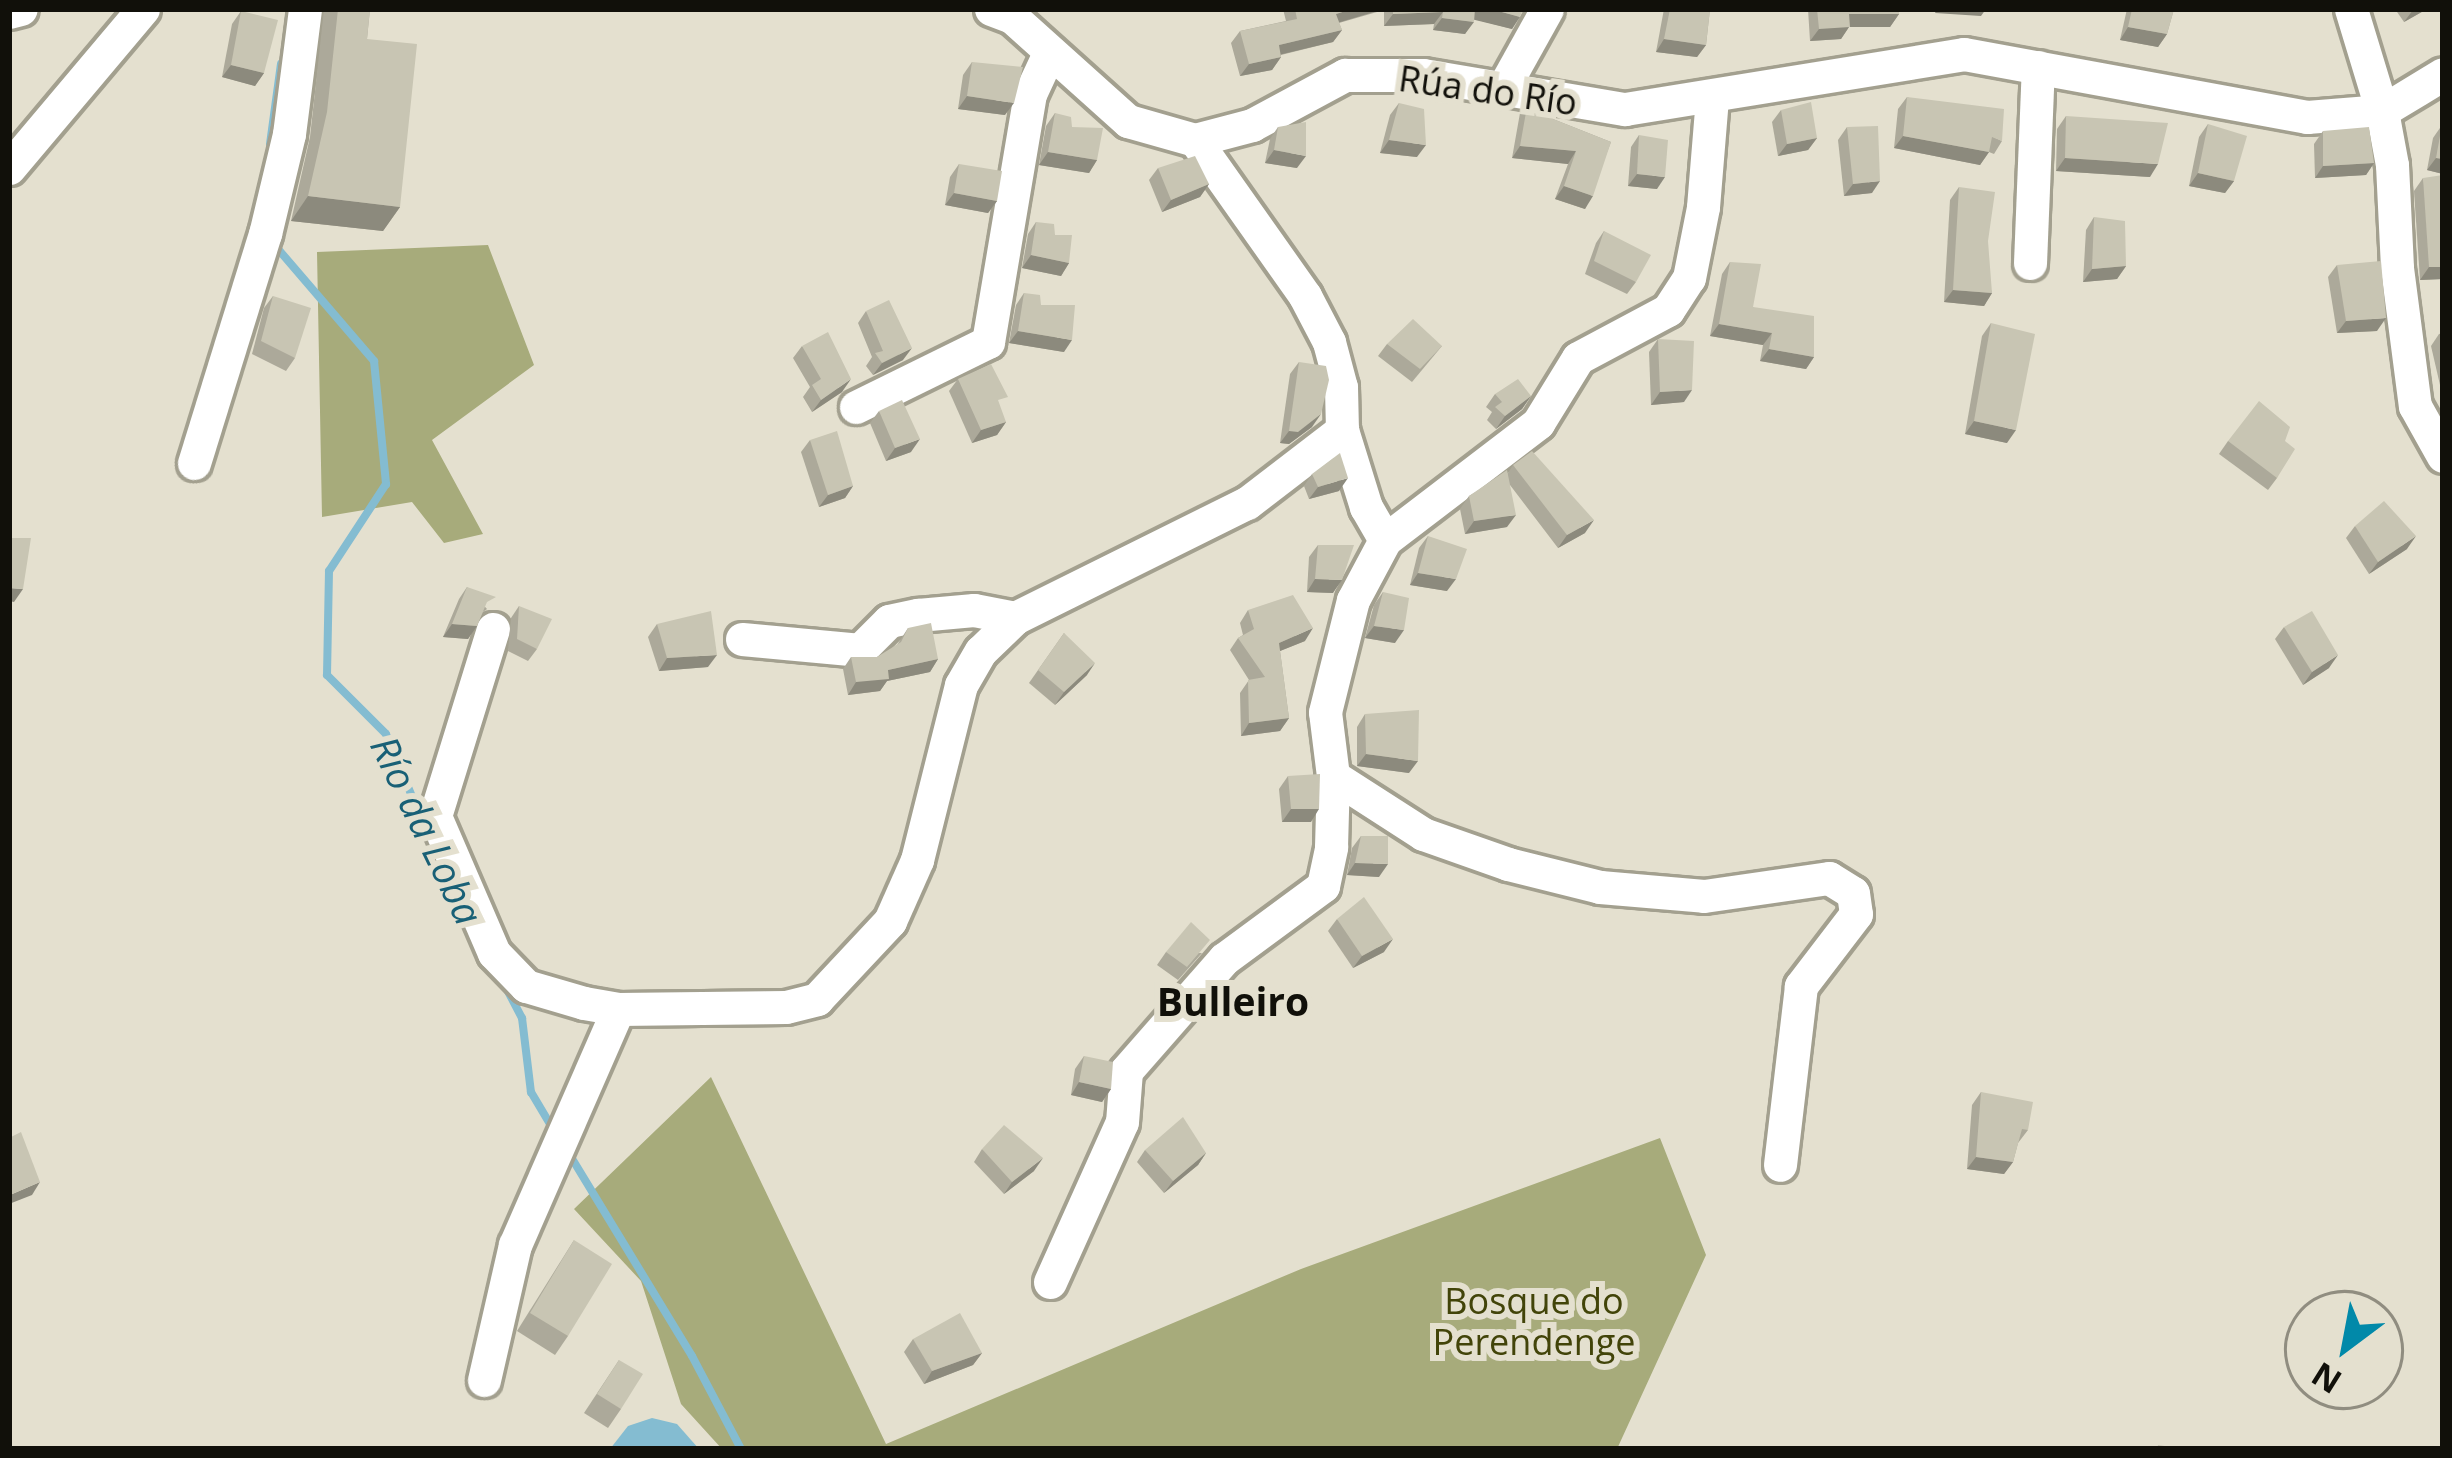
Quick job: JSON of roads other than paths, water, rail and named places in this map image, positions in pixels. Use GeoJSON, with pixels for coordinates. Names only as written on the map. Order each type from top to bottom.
{"type":"FeatureCollection","features":[{"type":"Feature","properties":{"kind":"street"},"geometry":{"type":"LineString","coordinates":[[9,12],[21,9]]}},
{"type":"Feature","properties":{"kind":"street"},"geometry":{"type":"LineString","coordinates":[[9,167],[143,9]]}},
{"type":"Feature","properties":{"kind":"street"},"geometry":{"type":"LineString","coordinates":[[194,463],[265,234],[289,134],[305,9]]}},
{"type":"Feature","properties":{"kind":"street"},"geometry":{"type":"LineString","coordinates":[[991,9],[1012,17],[1128,122],[1195,140],[1305,296],[1329,342],[1341,387],[1342,430],[1366,507],[1385,540]]}},
{"type":"Feature","properties":{"kind":"street"},"geometry":{"type":"LineString","coordinates":[[1503,88],[1547,9]]}},
{"type":"Feature","properties":{"kind":"street"},"geometry":{"type":"LineString","coordinates":[[2351,9],[2382,111],[2415,406],[2443,456]]}},
{"type":"Feature","properties":{"kind":"street"},"geometry":{"type":"LineString","coordinates":[[856,407],[988,343],[1030,94],[1050,51]]}},
{"type":"Feature","properties":{"kind":"street","name":"Rúa do Río"},"geometry":{"type":"LineString","coordinates":[[1195,140],[1252,125],[1345,75],[1423,75],[1625,109],[1964,54],[2307,117],[2382,111]]}},
{"type":"Feature","properties":{"kind":"street"},"geometry":{"type":"LineString","coordinates":[[2030,263],[2038,68]]}},
{"type":"Feature","properties":{"kind":"street"},"geometry":{"type":"LineString","coordinates":[[2382,111],[2443,74]]}},
{"type":"Feature","properties":{"kind":"street"},"geometry":{"type":"LineString","coordinates":[[1050,1282],[1122,1122],[1126,1071],[1224,959],[1323,886],[1331,847],[1333,776],[1325,712],[1353,600],[1385,540],[1538,423],[1579,358],[1668,310],[1689,278],[1702,207],[1712,98]]}},
{"type":"Feature","properties":{"kind":"street"},"geometry":{"type":"LineString","coordinates":[[493,628],[435,816],[494,952],[526,986],[618,1010],[786,1007],[817,999],[890,921],[917,860],[961,686],[981,651],[1015,618],[1247,503],[1342,430]]}},
{"type":"Feature","properties":{"kind":"street"},"geometry":{"type":"LineString","coordinates":[[742,639],[860,650],[889,621],[918,615],[974,610],[1015,618]]}},
{"type":"Feature","properties":{"kind":"street"},"geometry":{"type":"LineString","coordinates":[[1333,776],[1423,834],[1508,864],[1600,887],[1704,896],[1829,878],[1853,893],[1856,914],[1801,986],[1780,1165]]}},
{"type":"Feature","properties":{"kind":"street"},"geometry":{"type":"LineString","coordinates":[[484,1380],[515,1245],[618,1010]]}},
{"type":"Feature","properties":{"kind":"water"},"geometry":{"type":"Polygon","coordinates":[[[652,1418],[677,1424],[699,1449],[610,1449],[628,1426],[652,1418]]]}},
{"type":"Feature","properties":{"kind":"waterway","name":"Río da Loba"},"geometry":{"type":"LineString","coordinates":[[270,144],[281,64]]}},
{"type":"Feature","properties":{"kind":"waterway","name":"Río da Loba"},"geometry":{"type":"LineString","coordinates":[[272,242],[374,361],[386,484],[329,571],[327,675],[386,734],[421,818]]}},
{"type":"Feature","properties":{"kind":"waterway","name":"Río da Loba"},"geometry":{"type":"LineString","coordinates":[[503,982],[522,1018],[531,1092],[553,1129]]}},
{"type":"Feature","properties":{"kind":"waterway","name":"Río da Loba"},"geometry":{"type":"LineString","coordinates":[[568,1152],[692,1356],[741,1449]]}},
{"type":"Feature","properties":{"kind":"district","name":"Bulleiro"},"geometry":{"type":"Point","coordinates":[1233,1001]}},
{"type":"Feature","properties":{"kind":"park label","name":"Bosque do Perendenge"},"geometry":{"type":"Point","coordinates":[1534,1320]}}]}
